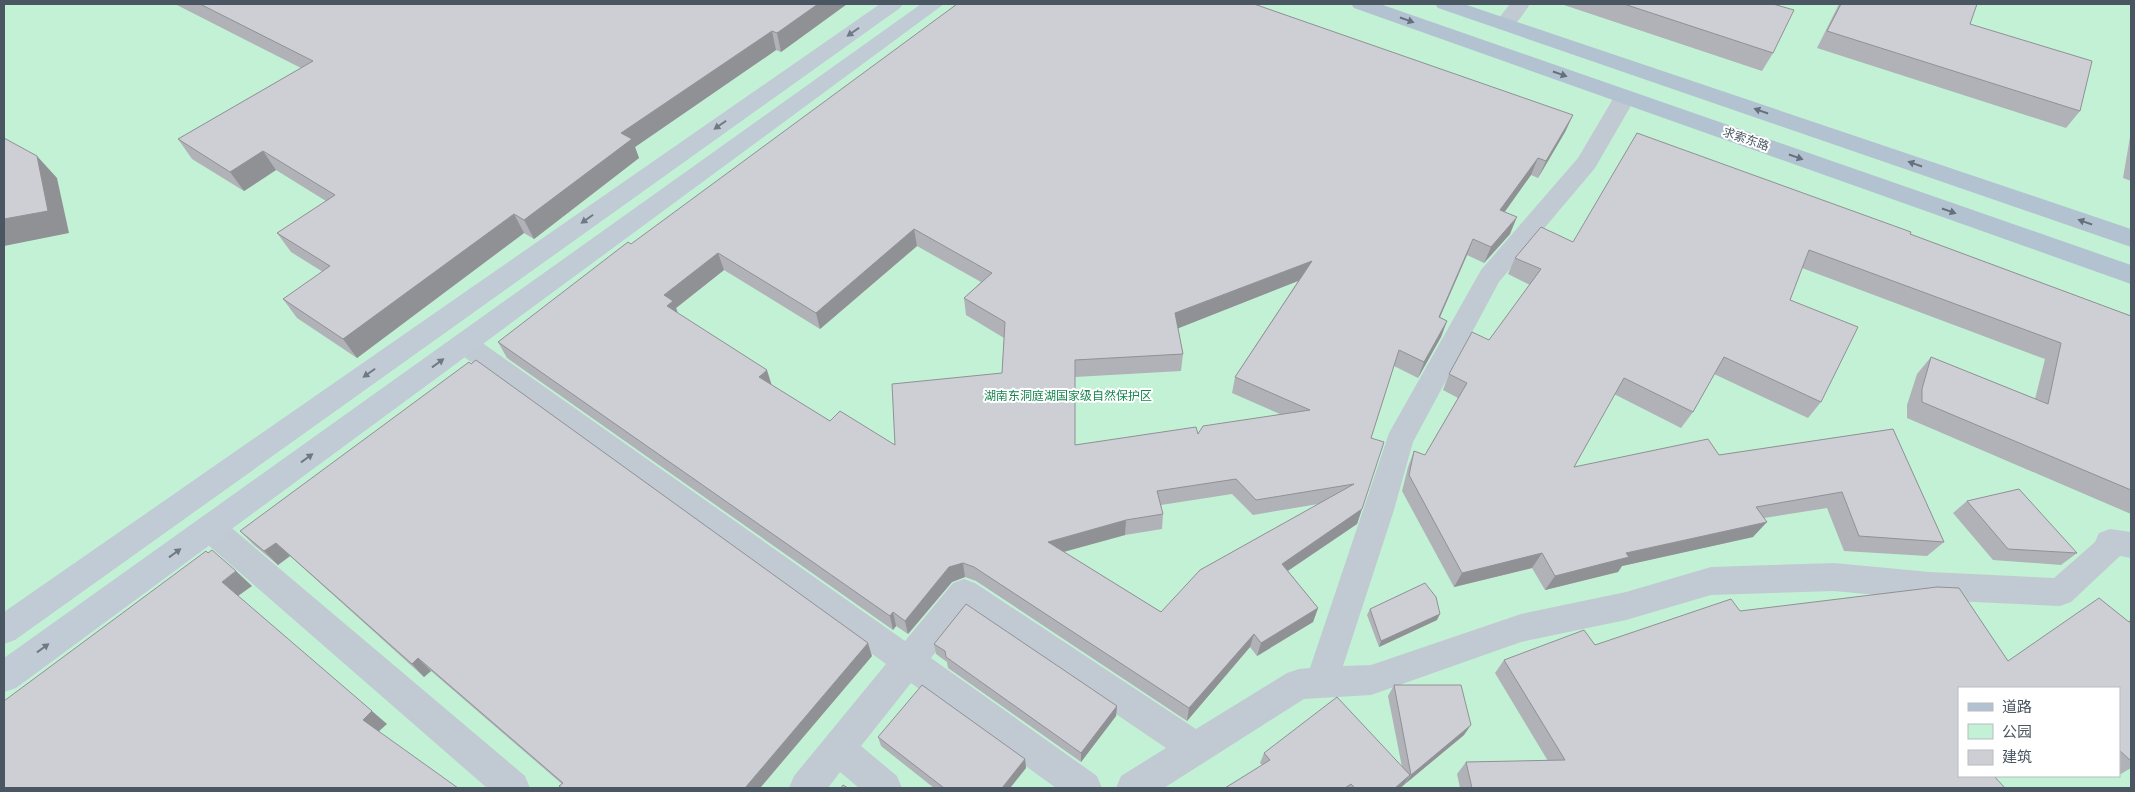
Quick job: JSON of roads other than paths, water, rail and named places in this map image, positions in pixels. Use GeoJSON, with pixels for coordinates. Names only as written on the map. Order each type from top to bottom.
{"type":"FeatureCollection","features":[{"type":"Feature","properties":{"kind":"main road"},"geometry":{"type":"LineString","coordinates":[[4,630],[893,4]]}},
{"type":"Feature","properties":{"kind":"main road"},"geometry":{"type":"LineString","coordinates":[[4,677],[934,4]]}},
{"type":"Feature","properties":{"kind":"main road","name":"求索东路"},"geometry":{"type":"LineString","coordinates":[[1361,4],[2131,274]]}},
{"type":"Feature","properties":{"kind":"main road"},"geometry":{"type":"LineString","coordinates":[[1445,4],[2131,238]]}},
{"type":"Feature","properties":{"kind":"street"},"geometry":{"type":"LineString","coordinates":[[1504,24],[1520,4]]}},
{"type":"Feature","properties":{"kind":"street"},"geometry":{"type":"LineString","coordinates":[[1321,683],[1376,519],[1399,441],[1490,276],[1586,163],[1625,97]]}},
{"type":"Feature","properties":{"kind":"street"},"geometry":{"type":"LineString","coordinates":[[465,344],[1085,788]]}},
{"type":"Feature","properties":{"kind":"street"},"geometry":{"type":"LineString","coordinates":[[210,528],[513,788]]}},
{"type":"Feature","properties":{"kind":"street"},"geometry":{"type":"LineString","coordinates":[[1134,788],[1299,684],[1371,680],[1521,628],[1626,606],[1711,581],[1834,577],[1930,586],[2060,592],[2108,549],[2110,542],[2131,545]]}},
{"type":"Feature","properties":{"kind":"street"},"geometry":{"type":"LineString","coordinates":[[806,788],[964,593],[1196,749]]}},
{"type":"Feature","properties":{"kind":"street"},"geometry":{"type":"LineString","coordinates":[[838,748],[885,788]]}},
{"type":"Feature","properties":{"kind":"park label","name":"湖南东洞庭湖国家级自然保护区"},"geometry":{"type":"Point","coordinates":[1068,396]}}]}
